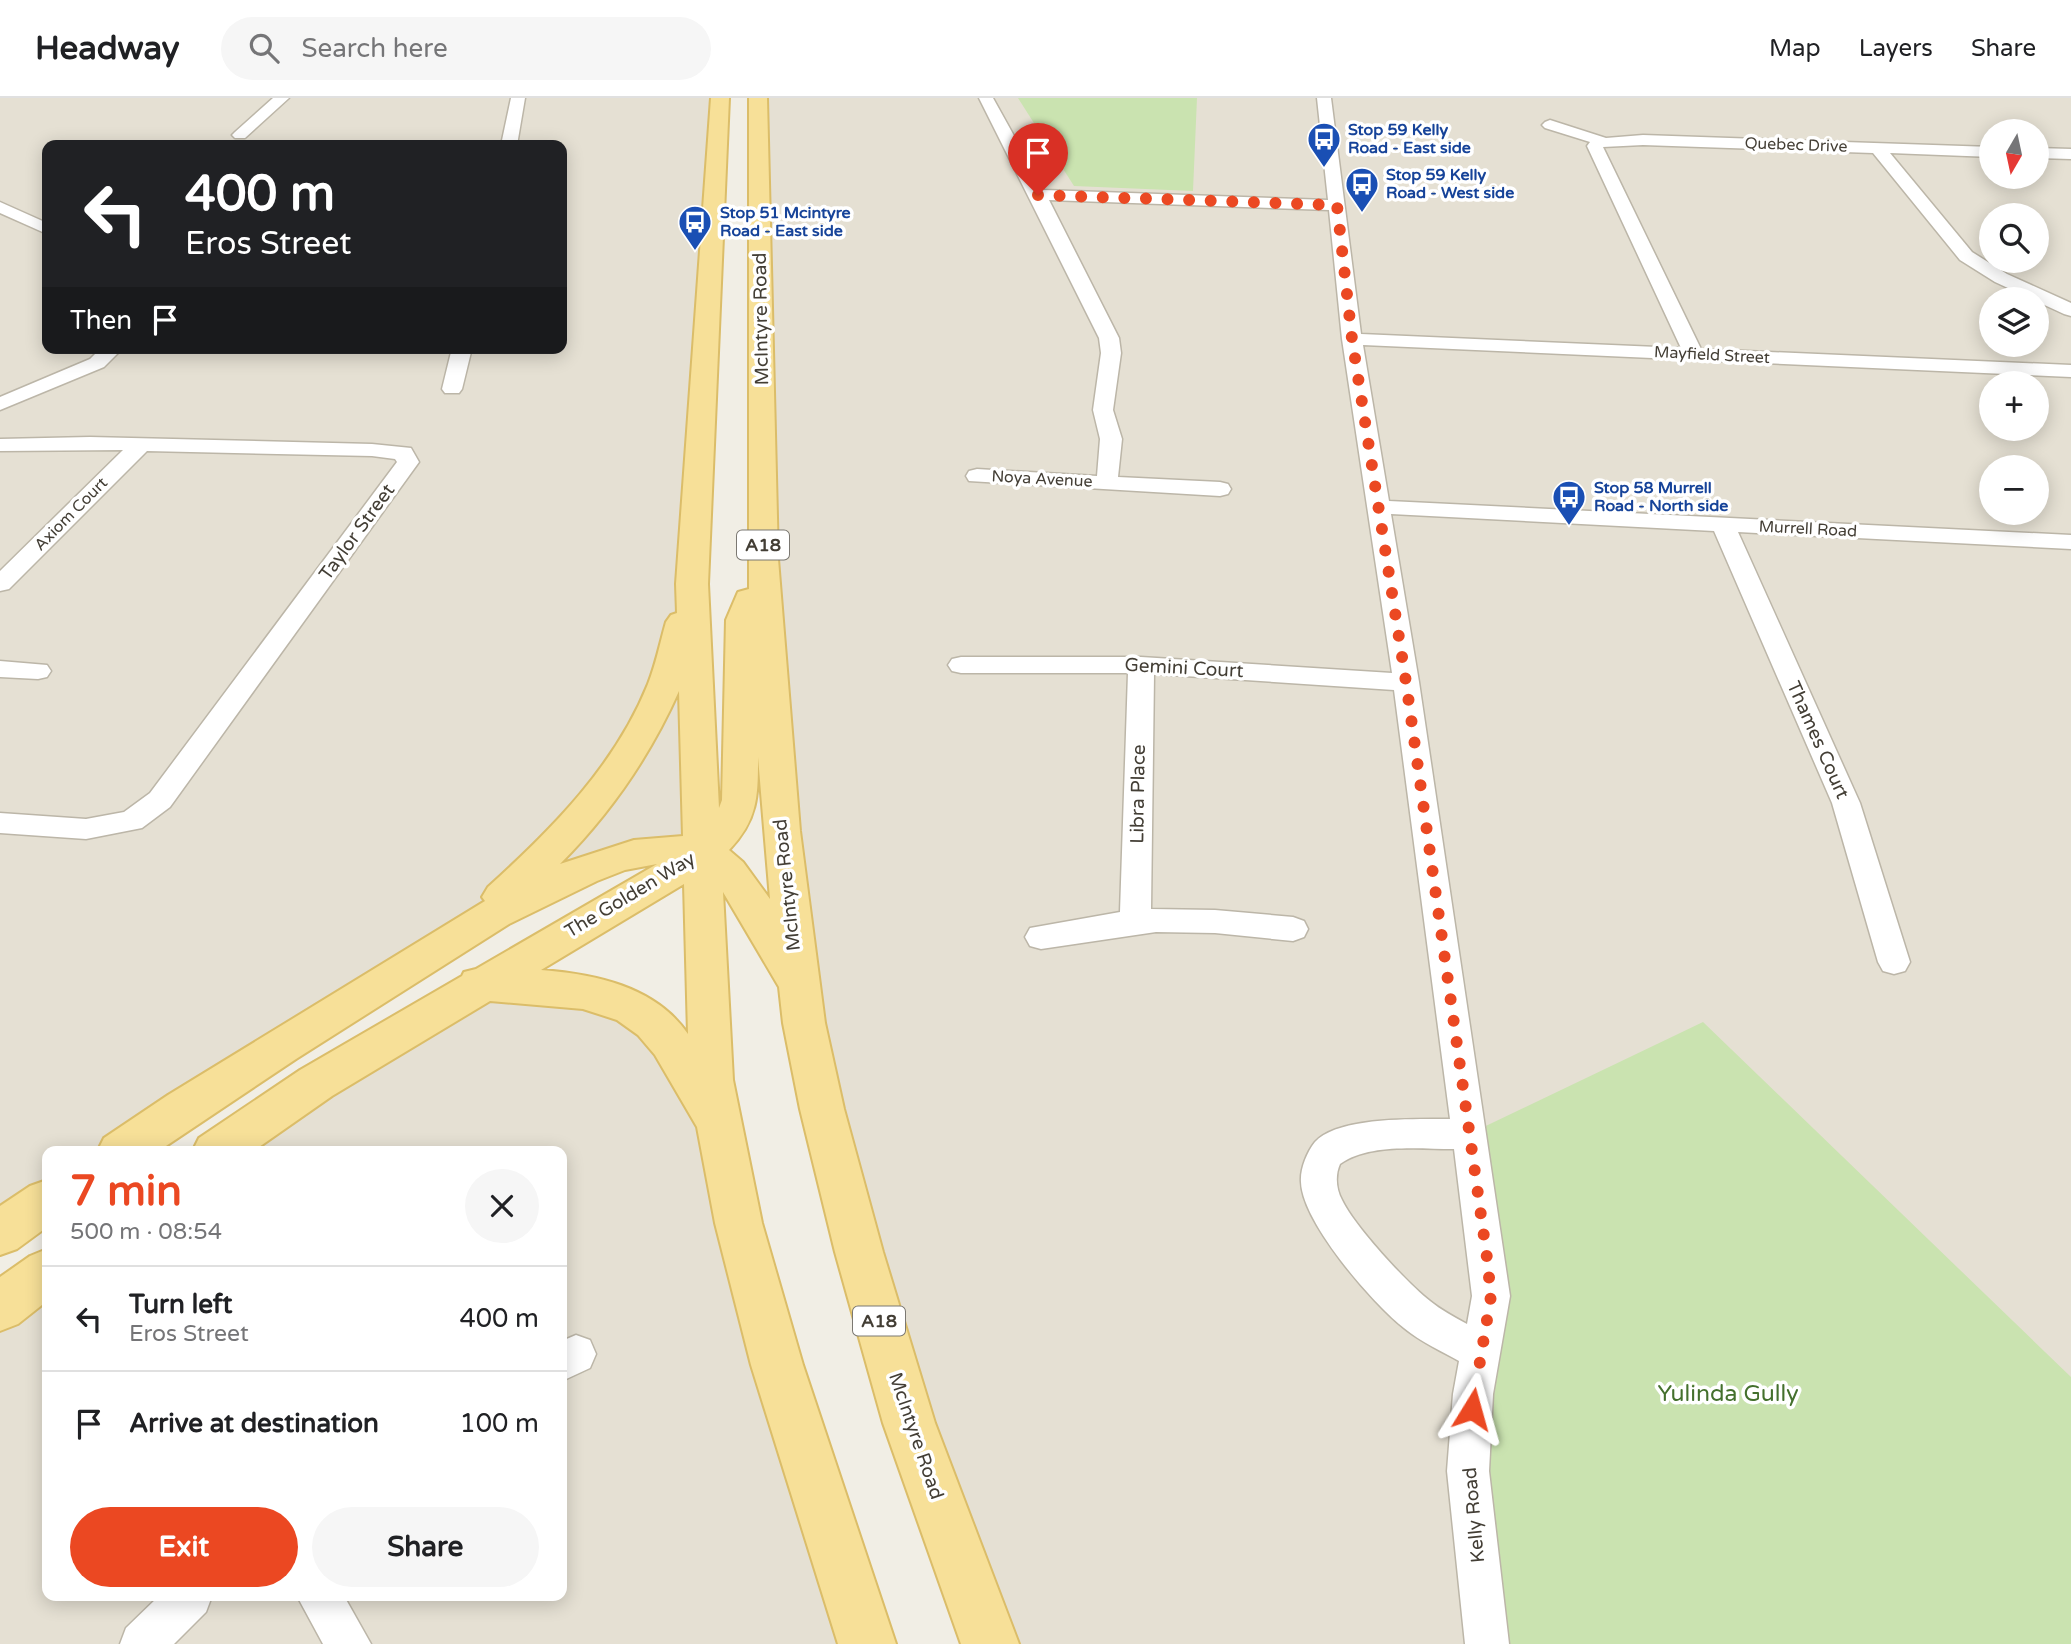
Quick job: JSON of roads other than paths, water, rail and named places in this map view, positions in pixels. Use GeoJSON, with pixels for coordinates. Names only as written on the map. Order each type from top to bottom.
{"type":"FeatureCollection","features":[{"type":"Feature","properties":{"kind":"main road"},"geometry":{"type":"LineString","coordinates":[[720,98],[692,584],[710,1080],[717,1127],[771,1348],[867,1644]]}},
{"type":"Feature","properties":{"kind":"main road","name":"McIntyre Road"},"geometry":{"type":"LineString","coordinates":[[758,98],[763,559],[781,831],[799,989],[822,1109],[859,1252],[909,1423],[990,1644]]}},
{"type":"Feature","properties":{"kind":"main road"},"geometry":{"type":"LineString","coordinates":[[702,853],[736,817],[740,800],[742,620],[763,559]]}},
{"type":"Feature","properties":{"kind":"main road"},"geometry":{"type":"LineString","coordinates":[[461,934],[516,885],[583,817],[638,739],[664,686],[692,584]]}},
{"type":"Feature","properties":{"kind":"main road","name":"The Golden Way"},"geometry":{"type":"LineString","coordinates":[[129,1146],[209,1092],[461,934],[567,877],[640,853],[670,850],[702,853]]}},
{"type":"Feature","properties":{"kind":"main road"},"geometry":{"type":"LineString","coordinates":[[702,853],[716,862],[739,885],[799,989]]}},
{"type":"Feature","properties":{"kind":"main road","name":"The Golden Way"},"geometry":{"type":"LineString","coordinates":[[224,1146],[316,1083],[702,853]]}},
{"type":"Feature","properties":{"kind":"main road"},"geometry":{"type":"LineString","coordinates":[[480,985],[563,989],[594,994],[629,1007],[648,1019],[669,1041],[717,1127]]}},
{"type":"Feature","properties":{"kind":"main road"},"geometry":{"type":"LineString","coordinates":[[0,1233],[42,1204]]}},
{"type":"Feature","properties":{"kind":"main road"},"geometry":{"type":"LineString","coordinates":[[0,1307],[42,1276]]}},
{"type":"Feature","properties":{"kind":"street"},"geometry":{"type":"LineString","coordinates":[[240,135],[282,98]]}},
{"type":"Feature","properties":{"kind":"street"},"geometry":{"type":"LineString","coordinates":[[510,140],[518,98]]}},
{"type":"Feature","properties":{"kind":"street","name":"Noya Avenue"},"geometry":{"type":"LineString","coordinates":[[986,98],[1096,308],[1111,345],[1103,410],[1111,439],[1107,482]]}},
{"type":"Feature","properties":{"kind":"street","name":"Kelly Road"},"geometry":{"type":"LineString","coordinates":[[1324,98],[1352,339],[1406,682],[1491,1296],[1473,1394],[1468,1471],[1487,1644]]}},
{"type":"Feature","properties":{"kind":"street","name":"Quebec Drive"},"geometry":{"type":"LineString","coordinates":[[1550,125],[1601,141],[1643,139],[1979,152]]}},
{"type":"Feature","properties":{"kind":"street"},"geometry":{"type":"LineString","coordinates":[[1601,141],[1595,146],[1694,354]]}},
{"type":"Feature","properties":{"kind":"street"},"geometry":{"type":"LineString","coordinates":[[1877,148],[1966,256],[2001,278],[2071,310]]}},
{"type":"Feature","properties":{"kind":"street"},"geometry":{"type":"LineString","coordinates":[[2049,153],[2071,154]]}},
{"type":"Feature","properties":{"kind":"street"},"geometry":{"type":"LineString","coordinates":[[1038,195],[1337,205]]}},
{"type":"Feature","properties":{"kind":"street"},"geometry":{"type":"LineString","coordinates":[[0,207],[42,227]]}},
{"type":"Feature","properties":{"kind":"street","name":"Mayfield Street"},"geometry":{"type":"LineString","coordinates":[[1352,339],[2071,371]]}},
{"type":"Feature","properties":{"kind":"street"},"geometry":{"type":"LineString","coordinates":[[0,404],[97,363],[107,354]]}},
{"type":"Feature","properties":{"kind":"street"},"geometry":{"type":"LineString","coordinates":[[452,389],[460,354]]}},
{"type":"Feature","properties":{"kind":"street","name":"Taylor Street"},"geometry":{"type":"LineString","coordinates":[[0,445],[142,444],[372,450],[402,453],[408,463],[160,800],[132,821],[86,829],[0,823]]}},
{"type":"Feature","properties":{"kind":"street","name":"Axiom Court"},"geometry":{"type":"LineString","coordinates":[[0,584],[142,444]]}},
{"type":"Feature","properties":{"kind":"street","name":"Noya Avenue"},"geometry":{"type":"LineString","coordinates":[[977,476],[1220,489]]}},
{"type":"Feature","properties":{"kind":"street","name":"Murrell Road"},"geometry":{"type":"LineString","coordinates":[[1377,507],[2071,542]]}},
{"type":"Feature","properties":{"kind":"street","name":"Thames Court"},"geometry":{"type":"LineString","coordinates":[[1723,524],[1846,803],[1894,962]]}},
{"type":"Feature","properties":{"kind":"street","name":"Gemini Court"},"geometry":{"type":"LineString","coordinates":[[961,665],[1141,665],[1406,682]]}},
{"type":"Feature","properties":{"kind":"street","name":"Libra Place"},"geometry":{"type":"LineString","coordinates":[[1135,922],[1141,665]]}},
{"type":"Feature","properties":{"kind":"street"},"geometry":{"type":"LineString","coordinates":[[0,669],[38,671]]}},
{"type":"Feature","properties":{"kind":"street"},"geometry":{"type":"LineString","coordinates":[[1041,937],[1135,922],[1200,920],[1293,929]]}},
{"type":"Feature","properties":{"kind":"street"},"geometry":{"type":"LineString","coordinates":[[1469,1134],[1380,1135],[1348,1141],[1329,1152],[1320,1169],[1319,1189],[1327,1210],[1343,1235],[1397,1296],[1418,1315],[1481,1352]]}},
{"type":"Feature","properties":{"kind":"street"},"geometry":{"type":"LineString","coordinates":[[142,1644],[185,1601]]}},
{"type":"Feature","properties":{"kind":"street"},"geometry":{"type":"LineString","coordinates":[[322,1601],[349,1644]]}},
{"type":"Feature","properties":{"kind":"place","name":"Stop 59 Kelly Road - East side"},"geometry":{"type":"Point","coordinates":[1324,169]}},
{"type":"Feature","properties":{"kind":"place","name":"Stop 59 Kelly Road - West side"},"geometry":{"type":"Point","coordinates":[1362,214]}},
{"type":"Feature","properties":{"kind":"place","name":"Stop 51 Mcintyre Road - East side"},"geometry":{"type":"Point","coordinates":[695,252]}},
{"type":"Feature","properties":{"kind":"place","name":"Stop 58 Murrell Road - North side"},"geometry":{"type":"Point","coordinates":[1569,527]}},
{"type":"Feature","properties":{"kind":"park label","name":"Yulinda Gully"},"geometry":{"type":"Point","coordinates":[1728,1394]}}]}
